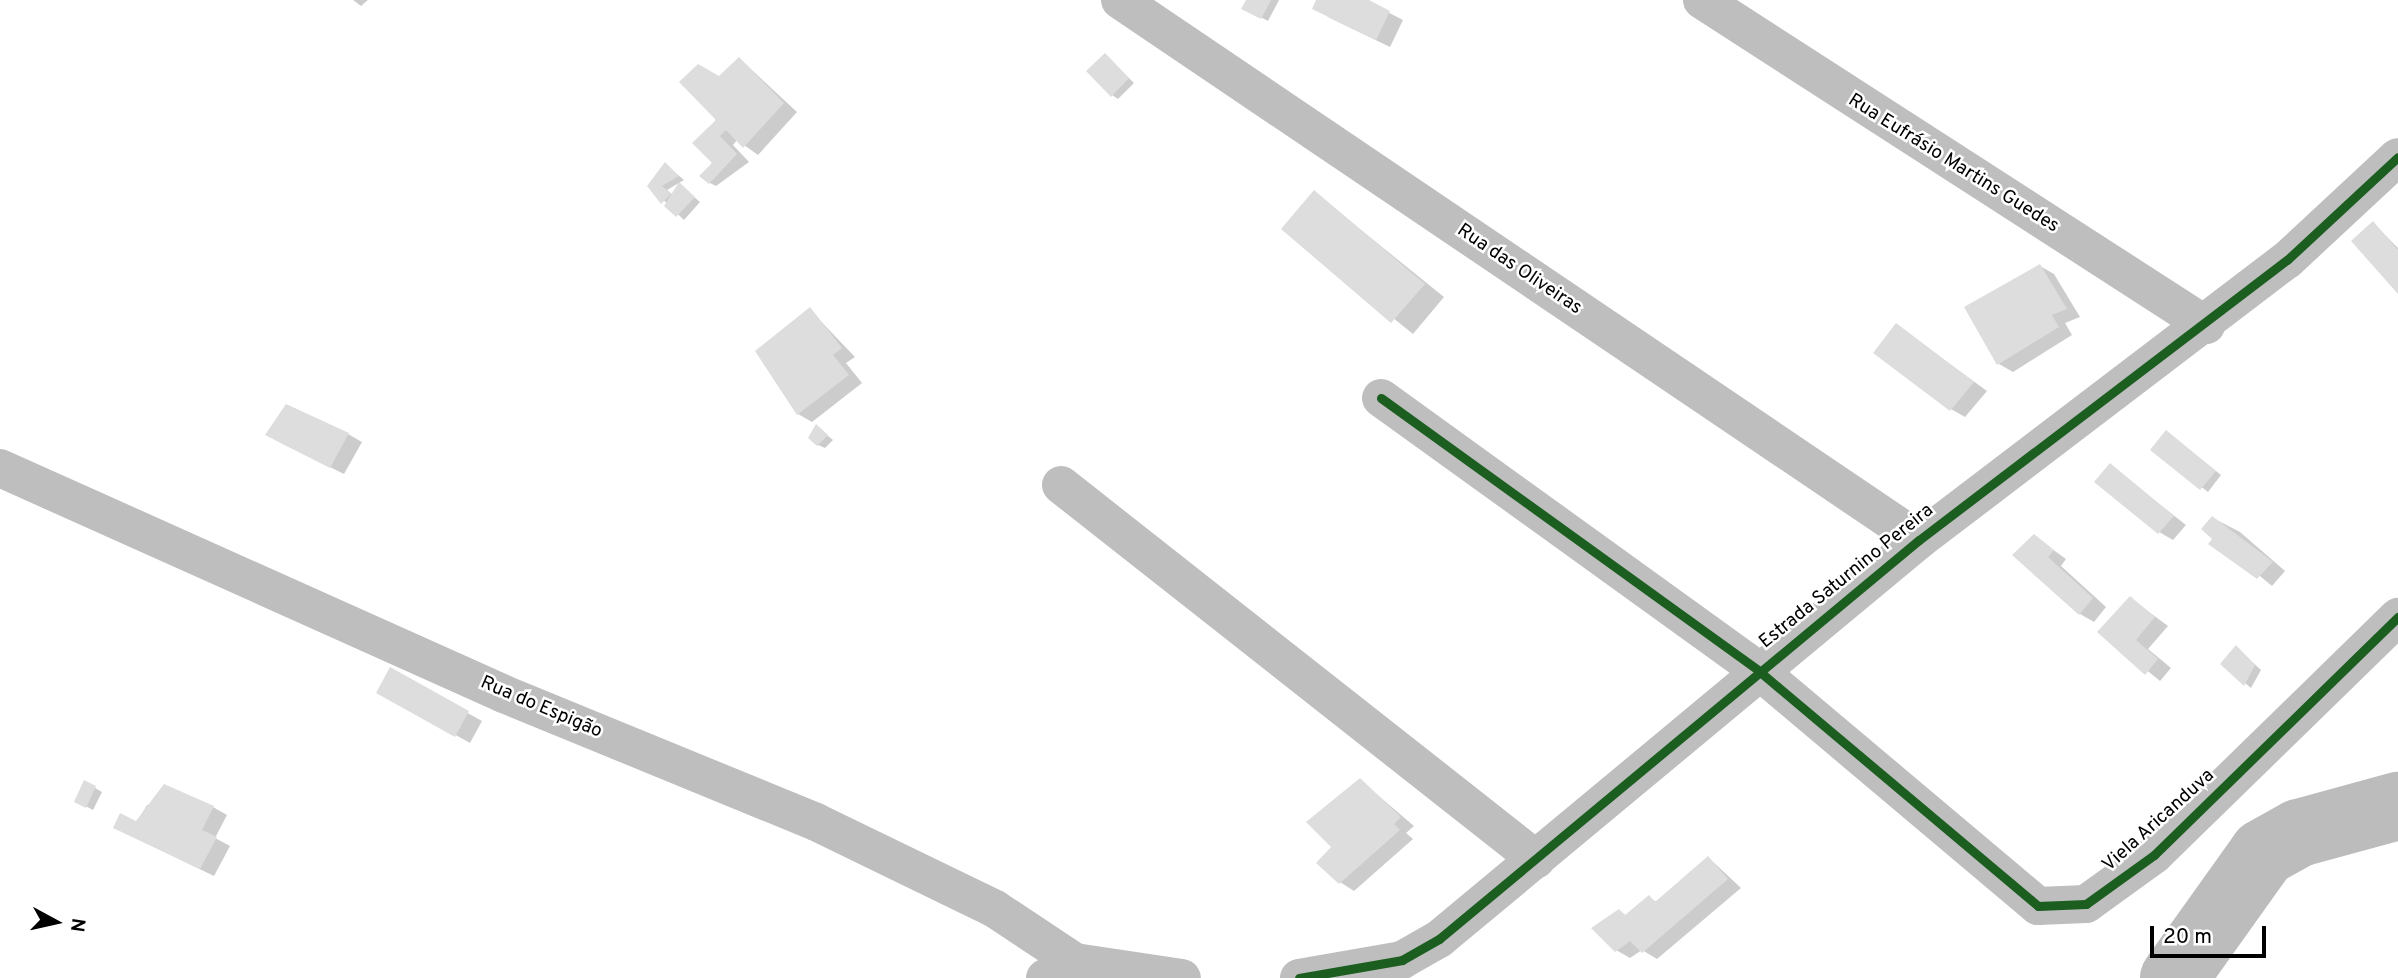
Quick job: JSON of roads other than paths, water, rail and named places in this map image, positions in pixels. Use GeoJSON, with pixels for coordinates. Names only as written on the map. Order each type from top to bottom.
{"type":"FeatureCollection","features":[{"type":"Feature","properties":{"kind":"street","name":"Rua das Oliveiras"},"geometry":{"type":"LineString","coordinates":[[1120,0],[1919,540]]}},
{"type":"Feature","properties":{"kind":"street","name":"Rua Eufrásio Martins Guedes"},"geometry":{"type":"LineString","coordinates":[[1702,0],[2206,325]]}},
{"type":"Feature","properties":{"kind":"street","name":"Estrada Saturnino Pereira"},"geometry":{"type":"LineString","coordinates":[[1299,978],[1402,960],[1439,939],[1919,540],[2206,325],[2287,260],[2398,157]]}},
{"type":"Feature","properties":{"kind":"street","name":"Viela Aricanduva"},"geometry":{"type":"LineString","coordinates":[[1381,398],[1759,671],[1996,874],[2038,906],[2060,909],[2086,904],[2154,855],[2398,617]]}},
{"type":"Feature","properties":{"kind":"street","name":"Rua do Espigão"},"geometry":{"type":"LineString","coordinates":[[0,468],[504,694],[816,822],[995,909],[1060,970]]}},
{"type":"Feature","properties":{"kind":"street"},"geometry":{"type":"LineString","coordinates":[[1060,485],[1535,859]]}},
{"type":"Feature","properties":{"kind":"street"},"geometry":{"type":"LineString","coordinates":[[1060,970],[1182,978]]}},
{"type":"Feature","properties":{"kind":"waterway"},"geometry":{"type":"LineString","coordinates":[[2174,978],[2263,853],[2299,833],[2398,806]]}}]}
